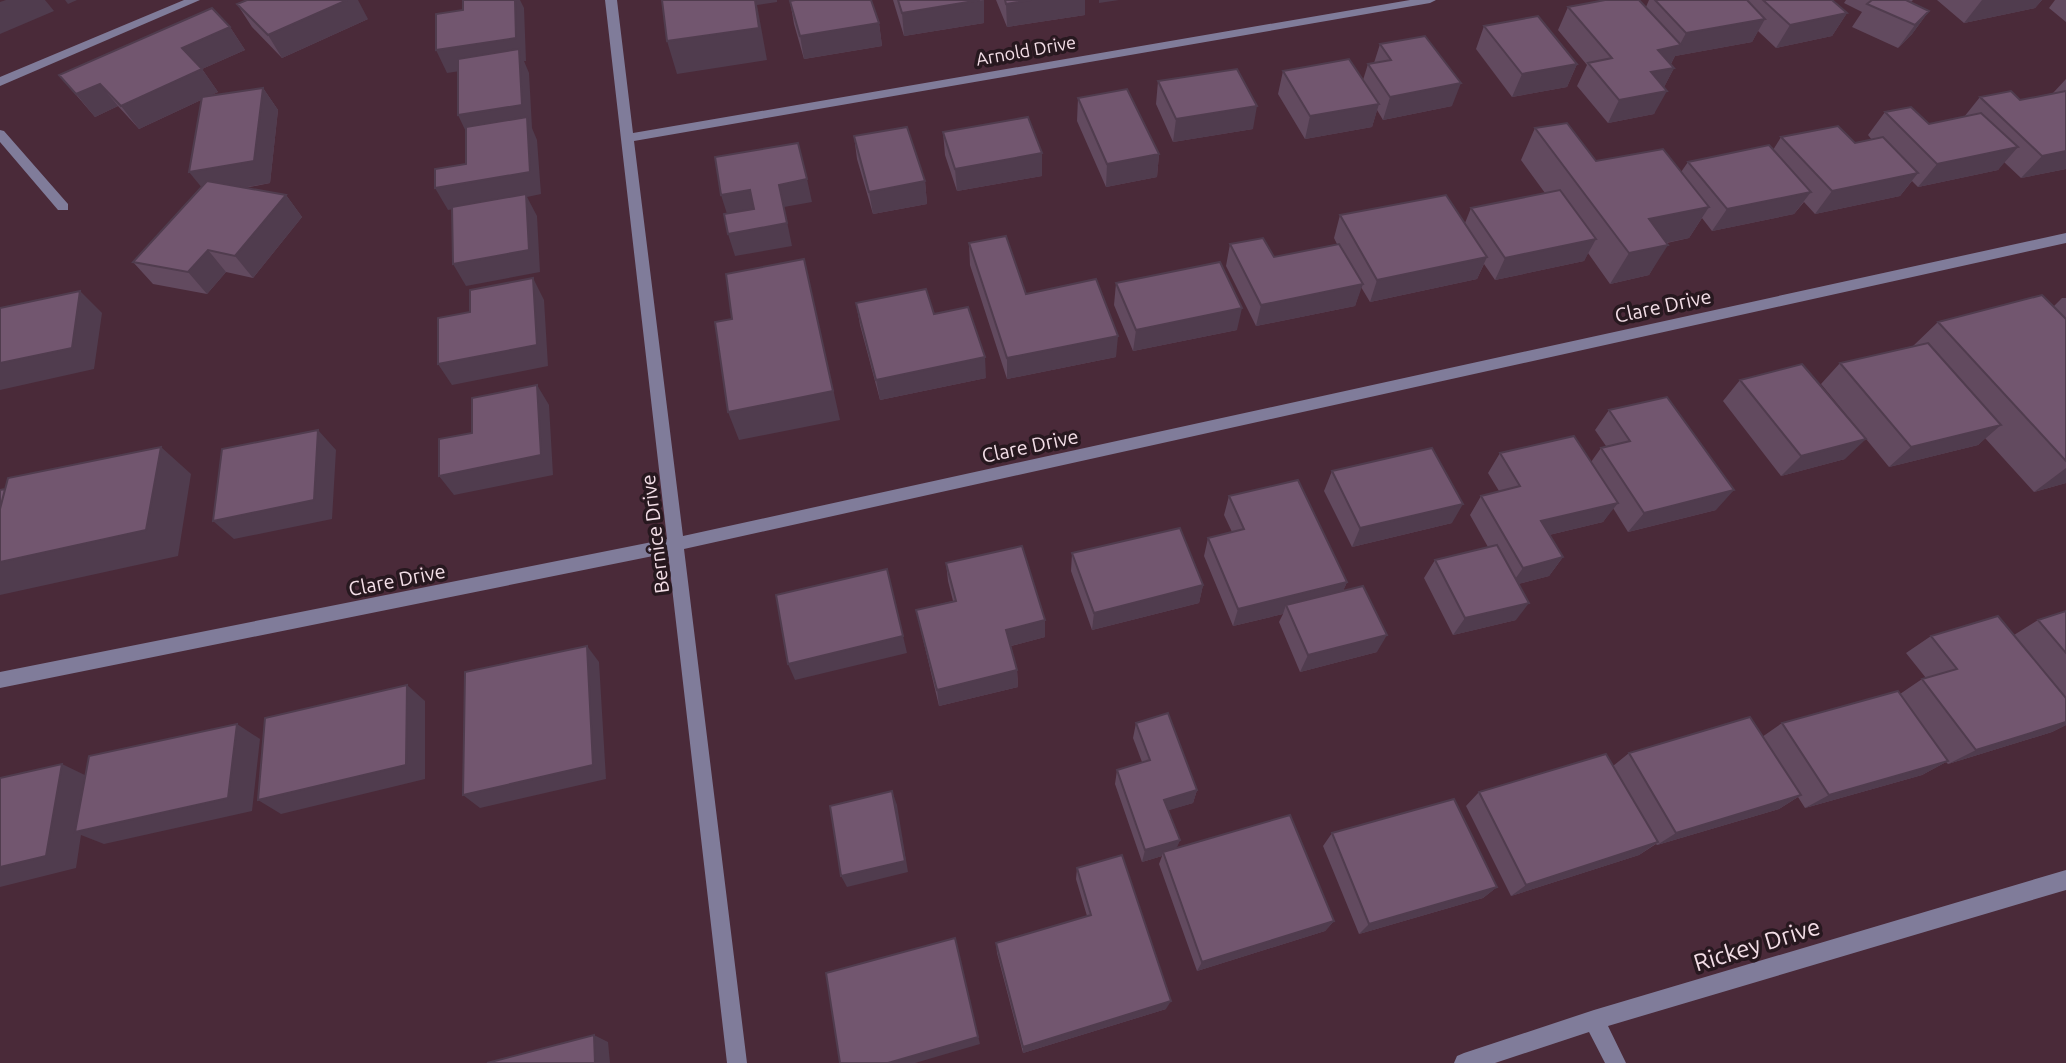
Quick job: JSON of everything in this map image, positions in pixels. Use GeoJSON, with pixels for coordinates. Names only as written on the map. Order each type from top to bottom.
{"type":"FeatureCollection","features":[{"type":"Feature","properties":{"kind":"street"},"geometry":{"type":"LineString","coordinates":[[0,82],[194,0]]}},
{"type":"Feature","properties":{"kind":"street","name":"Bernice Drive"},"geometry":{"type":"LineString","coordinates":[[611,0],[737,1063]]}},
{"type":"Feature","properties":{"kind":"street","name":"Arnold Drive"},"geometry":{"type":"LineString","coordinates":[[627,138],[1430,0]]}},
{"type":"Feature","properties":{"kind":"street"},"geometry":{"type":"LineString","coordinates":[[0,134],[63,207]]}},
{"type":"Feature","properties":{"kind":"street","name":"Clare Drive"},"geometry":{"type":"LineString","coordinates":[[0,680],[677,544],[2066,238]]}},
{"type":"Feature","properties":{"kind":"street","name":"Rickey Drive"},"geometry":{"type":"LineString","coordinates":[[1464,1063],[1594,1020],[2066,880]]}},
{"type":"Feature","properties":{"kind":"street"},"geometry":{"type":"LineString","coordinates":[[1594,1020],[1616,1063]]}},
{"type":"Feature","properties":{"kind":"building"},"geometry":{"type":"Polygon","coordinates":[[[247,0],[347,0],[268,35],[237,4],[247,0]]]}},
{"type":"Feature","properties":{"kind":"building"},"geometry":{"type":"Polygon","coordinates":[[[463,0],[515,0],[516,38],[436,50],[436,14],[463,10],[463,0]]]}},
{"type":"Feature","properties":{"kind":"building"},"geometry":{"type":"Polygon","coordinates":[[[662,0],[755,0],[759,28],[667,41],[662,0]]]}},
{"type":"Feature","properties":{"kind":"building"},"geometry":{"type":"Polygon","coordinates":[[[871,0],[879,23],[800,36],[790,1],[871,0]]]}},
{"type":"Feature","properties":{"kind":"building"},"geometry":{"type":"Polygon","coordinates":[[[898,0],[980,0],[902,13],[898,0]]]}},
{"type":"Feature","properties":{"kind":"building"},"geometry":{"type":"Polygon","coordinates":[[[1005,0],[1031,0],[1006,4],[1005,0]]]}},
{"type":"Feature","properties":{"kind":"building"},"geometry":{"type":"Polygon","coordinates":[[[1605,0],[1639,0],[1681,45],[1658,50],[1674,68],[1651,72],[1667,91],[1619,100],[1588,63],[1612,58],[1568,7],[1605,0]]]}},
{"type":"Feature","properties":{"kind":"building"},"geometry":{"type":"Polygon","coordinates":[[[1655,0],[1747,0],[1765,19],[1686,33],[1655,0]]]}},
{"type":"Feature","properties":{"kind":"building"},"geometry":{"type":"Polygon","coordinates":[[[1763,0],[1832,0],[1847,13],[1790,25],[1763,0]]]}},
{"type":"Feature","properties":{"kind":"building"},"geometry":{"type":"Polygon","coordinates":[[[1872,0],[1906,0],[1929,11],[1915,25],[1867,4],[1872,0]]]}},
{"type":"Feature","properties":{"kind":"building"},"geometry":{"type":"Polygon","coordinates":[[[212,8],[230,27],[182,48],[202,69],[121,106],[100,84],[76,94],[59,75],[212,8]]]}},
{"type":"Feature","properties":{"kind":"building"},"geometry":{"type":"Polygon","coordinates":[[[1538,16],[1577,64],[1522,74],[1484,26],[1538,16]]]}},
{"type":"Feature","properties":{"kind":"building"},"geometry":{"type":"Polygon","coordinates":[[[1425,36],[1461,83],[1390,97],[1368,64],[1391,60],[1380,44],[1425,36]]]}},
{"type":"Feature","properties":{"kind":"building"},"geometry":{"type":"Polygon","coordinates":[[[519,49],[522,105],[458,115],[458,59],[519,49]]]}},
{"type":"Feature","properties":{"kind":"building"},"geometry":{"type":"Polygon","coordinates":[[[1349,59],[1379,104],[1310,116],[1283,71],[1349,59]]]}},
{"type":"Feature","properties":{"kind":"building"},"geometry":{"type":"Polygon","coordinates":[[[1237,69],[1257,106],[1176,119],[1158,81],[1237,69]]]}},
{"type":"Feature","properties":{"kind":"building"},"geometry":{"type":"Polygon","coordinates":[[[263,88],[254,161],[189,172],[202,97],[263,88]]]}},
{"type":"Feature","properties":{"kind":"building"},"geometry":{"type":"Polygon","coordinates":[[[1127,89],[1159,154],[1107,164],[1078,98],[1127,89]]]}},
{"type":"Feature","properties":{"kind":"building"},"geometry":{"type":"Polygon","coordinates":[[[2011,91],[2020,100],[2066,91],[2066,151],[2042,156],[1980,97],[2011,91]]]}},
{"type":"Feature","properties":{"kind":"building"},"geometry":{"type":"Polygon","coordinates":[[[1911,107],[1929,124],[1981,113],[2018,147],[1937,164],[1885,112],[1911,107]]]}},
{"type":"Feature","properties":{"kind":"building"},"geometry":{"type":"Polygon","coordinates":[[[527,117],[530,172],[435,188],[435,169],[466,164],[466,127],[527,117]]]}},
{"type":"Feature","properties":{"kind":"building"},"geometry":{"type":"Polygon","coordinates":[[[1028,117],[1042,153],[955,169],[943,132],[1028,117]]]}},
{"type":"Feature","properties":{"kind":"building"},"geometry":{"type":"Polygon","coordinates":[[[1567,123],[1596,161],[1663,149],[1709,207],[1649,219],[1668,245],[1629,253],[1535,128],[1567,123]]]}},
{"type":"Feature","properties":{"kind":"building"},"geometry":{"type":"Polygon","coordinates":[[[1838,126],[1855,143],[1883,137],[1918,173],[1832,191],[1781,137],[1838,126]]]}},
{"type":"Feature","properties":{"kind":"building"},"geometry":{"type":"Polygon","coordinates":[[[907,127],[925,181],[869,192],[854,136],[907,127]]]}},
{"type":"Feature","properties":{"kind":"building"},"geometry":{"type":"Polygon","coordinates":[[[798,143],[807,179],[779,185],[787,223],[728,234],[724,214],[754,209],[750,190],[721,195],[715,157],[798,143]]]}},
{"type":"Feature","properties":{"kind":"building"},"geometry":{"type":"Polygon","coordinates":[[[1769,145],[1811,192],[1727,209],[1688,162],[1769,145]]]}},
{"type":"Feature","properties":{"kind":"building"},"geometry":{"type":"Polygon","coordinates":[[[207,181],[286,195],[235,256],[208,250],[188,272],[133,262],[207,181]]]}},
{"type":"Feature","properties":{"kind":"building"},"geometry":{"type":"Polygon","coordinates":[[[1560,190],[1596,239],[1505,258],[1471,208],[1560,190]]]}},
{"type":"Feature","properties":{"kind":"building"},"geometry":{"type":"Polygon","coordinates":[[[526,194],[529,250],[453,264],[452,207],[526,194]]]}},
{"type":"Feature","properties":{"kind":"building"},"geometry":{"type":"Polygon","coordinates":[[[1446,195],[1487,257],[1377,280],[1340,215],[1446,195]]]}},
{"type":"Feature","properties":{"kind":"building"},"geometry":{"type":"Polygon","coordinates":[[[1006,236],[1026,294],[1096,279],[1118,336],[1007,358],[969,243],[1006,236]]]}},
{"type":"Feature","properties":{"kind":"building"},"geometry":{"type":"Polygon","coordinates":[[[1263,238],[1274,257],[1339,244],[1363,284],[1261,305],[1230,244],[1263,238]]]}},
{"type":"Feature","properties":{"kind":"building"},"geometry":{"type":"Polygon","coordinates":[[[804,259],[833,391],[728,412],[715,322],[732,319],[726,274],[804,259]]]}},
{"type":"Feature","properties":{"kind":"building"},"geometry":{"type":"Polygon","coordinates":[[[1220,262],[1242,308],[1136,330],[1116,283],[1220,262]]]}},
{"type":"Feature","properties":{"kind":"building"},"geometry":{"type":"Polygon","coordinates":[[[533,278],[537,345],[438,364],[438,318],[470,312],[470,290],[533,278]]]}},
{"type":"Feature","properties":{"kind":"building"},"geometry":{"type":"Polygon","coordinates":[[[926,289],[934,314],[968,307],[985,357],[876,380],[856,303],[926,289]]]}},
{"type":"Feature","properties":{"kind":"building"},"geometry":{"type":"Polygon","coordinates":[[[80,291],[72,348],[0,363],[0,308],[80,291]]]}},
{"type":"Feature","properties":{"kind":"building"},"geometry":{"type":"Polygon","coordinates":[[[2042,295],[2066,319],[2066,461],[1938,322],[2042,295]]]}},
{"type":"Feature","properties":{"kind":"building"},"geometry":{"type":"Polygon","coordinates":[[[1928,343],[2001,425],[1911,447],[1840,363],[1928,343]]]}},
{"type":"Feature","properties":{"kind":"building"},"geometry":{"type":"Polygon","coordinates":[[[1802,364],[1866,439],[1801,456],[1740,380],[1802,364]]]}},
{"type":"Feature","properties":{"kind":"building"},"geometry":{"type":"Polygon","coordinates":[[[537,385],[541,455],[439,476],[439,439],[472,433],[472,398],[537,385]]]}},
{"type":"Feature","properties":{"kind":"building"},"geometry":{"type":"Polygon","coordinates":[[[1667,397],[1734,490],[1644,513],[1601,448],[1630,441],[1609,410],[1667,397]]]}},
{"type":"Feature","properties":{"kind":"building"},"geometry":{"type":"Polygon","coordinates":[[[318,430],[314,500],[213,521],[222,449],[318,430]]]}},
{"type":"Feature","properties":{"kind":"building"},"geometry":{"type":"Polygon","coordinates":[[[1574,436],[1618,503],[1541,521],[1563,557],[1523,568],[1481,496],[1520,486],[1500,453],[1574,436]]]}},
{"type":"Feature","properties":{"kind":"building"},"geometry":{"type":"Polygon","coordinates":[[[161,447],[146,530],[0,562],[0,509],[8,478],[161,447]]]}},
{"type":"Feature","properties":{"kind":"building"},"geometry":{"type":"Polygon","coordinates":[[[1432,448],[1463,504],[1360,528],[1332,471],[1432,448]]]}},
{"type":"Feature","properties":{"kind":"building"},"geometry":{"type":"Polygon","coordinates":[[[1298,480],[1347,582],[1238,609],[1208,538],[1244,529],[1229,496],[1298,480]]]}},
{"type":"Feature","properties":{"kind":"building"},"geometry":{"type":"Polygon","coordinates":[[[5,489],[0,509],[0,490],[5,489]]]}},
{"type":"Feature","properties":{"kind":"building"},"geometry":{"type":"Polygon","coordinates":[[[1180,528],[1203,585],[1094,613],[1072,553],[1180,528]]]}},
{"type":"Feature","properties":{"kind":"building"},"geometry":{"type":"Polygon","coordinates":[[[1497,545],[1529,603],[1465,618],[1435,560],[1497,545]]]}},
{"type":"Feature","properties":{"kind":"building"},"geometry":{"type":"Polygon","coordinates":[[[1022,546],[1045,620],[1006,630],[1017,670],[937,690],[916,610],[956,601],[946,563],[1022,546]]]}},
{"type":"Feature","properties":{"kind":"building"},"geometry":{"type":"Polygon","coordinates":[[[887,569],[903,636],[788,664],[776,595],[887,569]]]}},
{"type":"Feature","properties":{"kind":"building"},"geometry":{"type":"Polygon","coordinates":[[[1363,586],[1387,635],[1308,655],[1286,605],[1363,586]]]}},
{"type":"Feature","properties":{"kind":"building"},"geometry":{"type":"Polygon","coordinates":[[[2066,611],[2066,653],[2038,620],[2066,611]]]}},
{"type":"Feature","properties":{"kind":"building"},"geometry":{"type":"Polygon","coordinates":[[[1998,616],[2066,698],[2066,722],[1976,750],[1922,679],[1957,669],[1931,636],[1998,616]]]}},
{"type":"Feature","properties":{"kind":"building"},"geometry":{"type":"Polygon","coordinates":[[[587,646],[593,765],[463,795],[465,672],[587,646]]]}},
{"type":"Feature","properties":{"kind":"building"},"geometry":{"type":"Polygon","coordinates":[[[407,685],[406,765],[258,800],[265,718],[407,685]]]}},
{"type":"Feature","properties":{"kind":"building"},"geometry":{"type":"Polygon","coordinates":[[[1898,691],[1948,761],[1829,795],[1782,723],[1898,691]]]}},
{"type":"Feature","properties":{"kind":"building"},"geometry":{"type":"Polygon","coordinates":[[[1168,713],[1197,790],[1164,800],[1180,840],[1145,850],[1117,770],[1150,760],[1136,723],[1168,713]]]}},
{"type":"Feature","properties":{"kind":"building"},"geometry":{"type":"Polygon","coordinates":[[[1750,717],[1801,795],[1676,833],[1629,753],[1750,717]]]}},
{"type":"Feature","properties":{"kind":"building"},"geometry":{"type":"Polygon","coordinates":[[[237,724],[228,798],[75,832],[89,756],[237,724]]]}},
{"type":"Feature","properties":{"kind":"building"},"geometry":{"type":"Polygon","coordinates":[[[1606,754],[1658,842],[1526,885],[1479,792],[1606,754]]]}},
{"type":"Feature","properties":{"kind":"building"},"geometry":{"type":"Polygon","coordinates":[[[62,764],[46,856],[0,867],[0,778],[62,764]]]}},
{"type":"Feature","properties":{"kind":"building"},"geometry":{"type":"Polygon","coordinates":[[[892,791],[905,861],[841,876],[830,806],[892,791]]]}},
{"type":"Feature","properties":{"kind":"building"},"geometry":{"type":"Polygon","coordinates":[[[1454,799],[1497,887],[1369,924],[1332,833],[1454,799]]]}},
{"type":"Feature","properties":{"kind":"building"},"geometry":{"type":"Polygon","coordinates":[[[1290,815],[1334,921],[1202,962],[1163,852],[1290,815]]]}},
{"type":"Feature","properties":{"kind":"building"},"geometry":{"type":"Polygon","coordinates":[[[1122,855],[1171,1001],[1023,1047],[996,943],[1091,915],[1077,868],[1122,855]]]}},
{"type":"Feature","properties":{"kind":"building"},"geometry":{"type":"Polygon","coordinates":[[[955,938],[978,1037],[888,1063],[840,1063],[826,973],[955,938]]]}},
{"type":"Feature","properties":{"kind":"building"},"geometry":{"type":"Polygon","coordinates":[[[594,1035],[595,1063],[487,1063],[594,1035]]]}}]}
